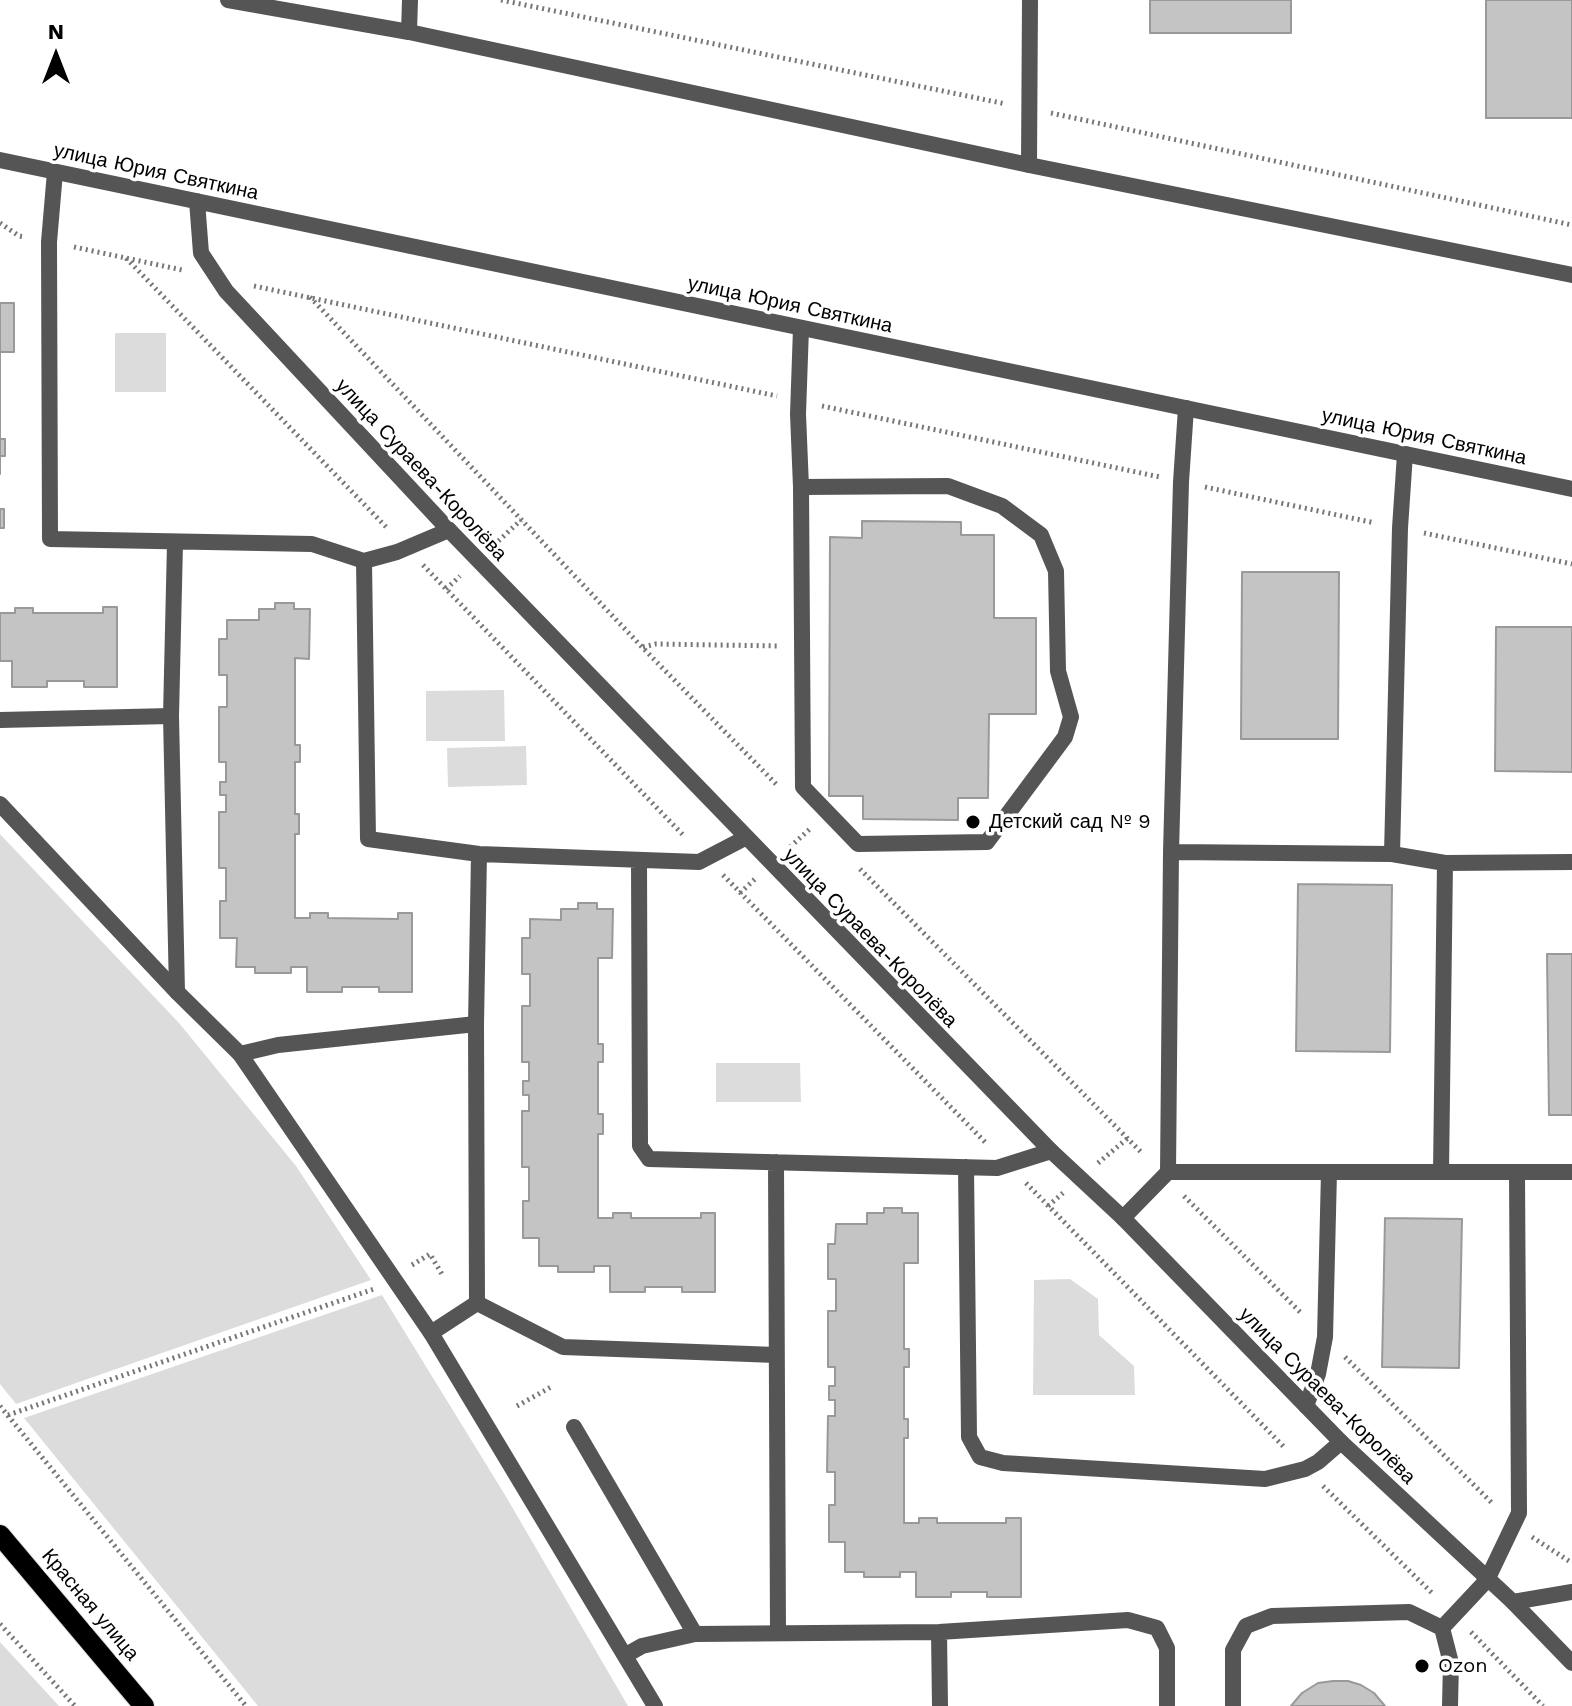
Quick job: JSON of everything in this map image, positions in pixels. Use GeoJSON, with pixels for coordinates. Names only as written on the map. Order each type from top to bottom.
{"type":"FeatureCollection","features":[{"type":"Feature","properties":{"kind":"main road","name":"Красная улица"},"geometry":{"type":"LineString","coordinates":[[0,1535],[144,1706]]}},
{"type":"Feature","properties":{"kind":"street"},"geometry":{"type":"LineString","coordinates":[[228,0],[409,32],[1029,165],[1572,275]]}},
{"type":"Feature","properties":{"kind":"street"},"geometry":{"type":"LineString","coordinates":[[409,32],[410,0]]}},
{"type":"Feature","properties":{"kind":"street"},"geometry":{"type":"LineString","coordinates":[[1029,165],[1030,0]]}},
{"type":"Feature","properties":{"kind":"street","name":"улица Юрия Святкина"},"geometry":{"type":"LineString","coordinates":[[0,160],[1572,489]]}},
{"type":"Feature","properties":{"kind":"street"},"geometry":{"type":"LineString","coordinates":[[55,172],[49,242],[50,539],[312,544],[364,561],[449,530]]}},
{"type":"Feature","properties":{"kind":"street","name":"улица Сураева-Королёва"},"geometry":{"type":"LineString","coordinates":[[197,201],[201,253],[226,291],[449,530],[1051,1151],[1123,1218],[1341,1442],[1513,1602],[1572,1663]]}},
{"type":"Feature","properties":{"kind":"street"},"geometry":{"type":"LineString","coordinates":[[801,328],[798,414],[803,787],[858,844],[987,842],[1065,737],[1071,717],[1058,671],[1056,571],[1041,535],[1002,506],[948,486],[801,487]]}},
{"type":"Feature","properties":{"kind":"street"},"geometry":{"type":"LineString","coordinates":[[1123,1218],[1168,1172],[1171,852],[1181,482],[1186,408]]}},
{"type":"Feature","properties":{"kind":"street"},"geometry":{"type":"LineString","coordinates":[[1392,854],[1400,528],[1405,454]]}},
{"type":"Feature","properties":{"kind":"street"},"geometry":{"type":"LineString","coordinates":[[175,543],[171,716],[177,992]]}},
{"type":"Feature","properties":{"kind":"street"},"geometry":{"type":"LineString","coordinates":[[364,561],[368,839],[479,854],[699,862],[745,838]]}},
{"type":"Feature","properties":{"kind":"street"},"geometry":{"type":"LineString","coordinates":[[0,720],[171,716]]}},
{"type":"Feature","properties":{"kind":"street"},"geometry":{"type":"LineString","coordinates":[[0,804],[177,992],[240,1054],[431,1333],[655,1706]]}},
{"type":"Feature","properties":{"kind":"street"},"geometry":{"type":"LineString","coordinates":[[1171,852],[1392,854],[1445,863],[1572,862]]}},
{"type":"Feature","properties":{"kind":"street"},"geometry":{"type":"LineString","coordinates":[[477,1303],[479,854]]}},
{"type":"Feature","properties":{"kind":"street"},"geometry":{"type":"LineString","coordinates":[[639,861],[640,1146],[649,1159],[997,1168],[1051,1151]]}},
{"type":"Feature","properties":{"kind":"street"},"geometry":{"type":"LineString","coordinates":[[1441,1172],[1445,863]]}},
{"type":"Feature","properties":{"kind":"street"},"geometry":{"type":"LineString","coordinates":[[240,1054],[278,1045],[476,1024]]}},
{"type":"Feature","properties":{"kind":"street"},"geometry":{"type":"LineString","coordinates":[[776,1162],[778,1633]]}},
{"type":"Feature","properties":{"kind":"street"},"geometry":{"type":"LineString","coordinates":[[966,1167],[969,1437],[980,1457],[1003,1463],[1265,1479],[1305,1469],[1341,1442]]}},
{"type":"Feature","properties":{"kind":"street"},"geometry":{"type":"LineString","coordinates":[[1168,1172],[1572,1172]]}},
{"type":"Feature","properties":{"kind":"street"},"geometry":{"type":"LineString","coordinates":[[1306,1406],[1318,1374],[1325,1337],[1329,1172]]}},
{"type":"Feature","properties":{"kind":"street"},"geometry":{"type":"LineString","coordinates":[[1442,1628],[1487,1580],[1519,1513],[1517,1173]]}},
{"type":"Feature","properties":{"kind":"street"},"geometry":{"type":"LineString","coordinates":[[431,1333],[477,1303]]}},
{"type":"Feature","properties":{"kind":"street"},"geometry":{"type":"LineString","coordinates":[[477,1303],[563,1347],[776,1355]]}},
{"type":"Feature","properties":{"kind":"street"},"geometry":{"type":"LineString","coordinates":[[574,1427],[695,1634]]}},
{"type":"Feature","properties":{"kind":"street"},"geometry":{"type":"LineString","coordinates":[[1513,1602],[1572,1592]]}},
{"type":"Feature","properties":{"kind":"street"},"geometry":{"type":"LineString","coordinates":[[1233,1706],[1233,1650],[1246,1626],[1272,1616],[1409,1612],[1442,1628],[1451,1663],[1450,1706]]}},
{"type":"Feature","properties":{"kind":"street"},"geometry":{"type":"LineString","coordinates":[[626,1655],[642,1646],[695,1634],[939,1632],[1128,1620],[1157,1628],[1167,1648],[1167,1706]]}},
{"type":"Feature","properties":{"kind":"street"},"geometry":{"type":"LineString","coordinates":[[939,1632],[940,1706]]}},
{"type":"Feature","properties":{"kind":"path"},"geometry":{"type":"LineString","coordinates":[[126,258],[706,858],[1305,1469],[1543,1706]]}},
{"type":"Feature","properties":{"kind":"path"},"geometry":{"type":"LineString","coordinates":[[310,297],[783,791]]}},
{"type":"Feature","properties":{"kind":"path"},"geometry":{"type":"LineString","coordinates":[[642,647],[656,644],[801,647]]}},
{"type":"Feature","properties":{"kind":"path"},"geometry":{"type":"LineString","coordinates":[[849,857],[1128,1138]]}},
{"type":"Feature","properties":{"kind":"path"},"geometry":{"type":"LineString","coordinates":[[411,1265],[430,1254],[443,1276]]}},
{"type":"Feature","properties":{"kind":"path"},"geometry":{"type":"LineString","coordinates":[[8,1415],[374,1289]]}},
{"type":"Feature","properties":{"kind":"path"},"geometry":{"type":"LineString","coordinates":[[517,1406],[551,1387]]}},
{"type":"Feature","properties":{"kind":"path"},"geometry":{"type":"LineString","coordinates":[[0,1406],[246,1706]]}},
{"type":"Feature","properties":{"kind":"path"},"geometry":{"type":"LineString","coordinates":[[0,1624],[75,1706]]}},
{"type":"Feature","properties":{"kind":"shaded area"},"geometry":{"type":"Polygon","coordinates":[[[115,333],[166,333],[166,392],[115,392],[115,333]]]}},
{"type":"Feature","properties":{"kind":"shaded area"},"geometry":{"type":"Polygon","coordinates":[[[504,690],[505,741],[426,741],[426,691],[504,690]]]}},
{"type":"Feature","properties":{"kind":"shaded area"},"geometry":{"type":"Polygon","coordinates":[[[526,746],[527,785],[448,787],[447,748],[526,746]]]}},
{"type":"Feature","properties":{"kind":"shaded area"},"geometry":{"type":"Polygon","coordinates":[[[0,834],[179,1023],[296,1166],[371,1280],[16,1404],[0,1384],[0,834]]]}},
{"type":"Feature","properties":{"kind":"shaded area"},"geometry":{"type":"Polygon","coordinates":[[[716,1063],[800,1063],[801,1102],[716,1102],[716,1063]]]}},
{"type":"Feature","properties":{"kind":"shaded area"},"geometry":{"type":"Polygon","coordinates":[[[1070,1279],[1098,1299],[1099,1335],[1134,1366],[1135,1395],[1033,1395],[1034,1280],[1070,1279]]]}},
{"type":"Feature","properties":{"kind":"shaded area"},"geometry":{"type":"Polygon","coordinates":[[[382,1295],[505,1495],[628,1706],[258,1706],[24,1418],[382,1295]]]}},
{"type":"Feature","properties":{"kind":"shaded area"},"geometry":{"type":"Polygon","coordinates":[[[0,1642],[59,1706],[0,1706],[0,1642]]]}},
{"type":"Feature","properties":{"kind":"building"},"geometry":{"type":"Polygon","coordinates":[[[1150,0],[1291,0],[1291,33],[1150,33],[1150,0]]]}},
{"type":"Feature","properties":{"kind":"building"},"geometry":{"type":"Polygon","coordinates":[[[1486,0],[1572,0],[1572,118],[1486,118],[1486,0]]]}},
{"type":"Feature","properties":{"kind":"building"},"geometry":{"type":"Polygon","coordinates":[[[0,303],[14,303],[14,352],[0,352],[0,303]]]}},
{"type":"Feature","properties":{"kind":"building"},"geometry":{"type":"Polygon","coordinates":[[[0,439],[5,439],[5,456],[0,456],[0,439]]]}},
{"type":"Feature","properties":{"kind":"building"},"geometry":{"type":"Polygon","coordinates":[[[0,509],[4,509],[4,528],[0,528],[0,509]]]}},
{"type":"Feature","properties":{"kind":"building"},"geometry":{"type":"Polygon","coordinates":[[[862,521],[961,522],[961,535],[994,535],[994,618],[1036,618],[1036,714],[989,714],[988,798],[958,798],[958,820],[863,819],[863,796],[829,796],[830,537],[862,538],[862,521]]]}},
{"type":"Feature","properties":{"kind":"building"},"geometry":{"type":"Polygon","coordinates":[[[1242,572],[1339,572],[1338,739],[1241,739],[1242,572]]]}},
{"type":"Feature","properties":{"kind":"building"},"geometry":{"type":"Polygon","coordinates":[[[275,603],[294,603],[294,609],[310,609],[309,659],[295,658],[295,745],[300,745],[300,762],[295,762],[295,814],[299,814],[299,834],[295,834],[295,918],[310,918],[310,913],[328,913],[328,918],[398,919],[398,913],[412,913],[412,992],[379,992],[379,987],[342,987],[342,992],[307,992],[307,967],[291,967],[291,973],[255,973],[255,967],[236,967],[237,938],[220,938],[220,901],[226,901],[226,868],[219,868],[219,812],[226,812],[226,795],[220,795],[220,782],[226,782],[226,762],[219,762],[219,707],[227,707],[227,675],[219,675],[219,639],[227,639],[227,620],[259,620],[259,609],[275,609],[275,603]]]}},
{"type":"Feature","properties":{"kind":"building"},"geometry":{"type":"Polygon","coordinates":[[[103,607],[117,607],[117,687],[84,687],[84,681],[47,681],[47,687],[12,687],[12,661],[0,661],[0,613],[15,613],[15,608],[33,608],[33,613],[103,613],[103,607]]]}},
{"type":"Feature","properties":{"kind":"building"},"geometry":{"type":"Polygon","coordinates":[[[1496,627],[1572,627],[1572,772],[1495,771],[1496,627]]]}},
{"type":"Feature","properties":{"kind":"building"},"geometry":{"type":"Polygon","coordinates":[[[1298,884],[1392,885],[1390,1052],[1296,1051],[1298,884]]]}},
{"type":"Feature","properties":{"kind":"building"},"geometry":{"type":"Polygon","coordinates":[[[578,903],[597,903],[597,909],[613,909],[612,958],[598,958],[598,1044],[603,1044],[603,1062],[598,1062],[598,1114],[603,1114],[603,1134],[598,1134],[598,1218],[613,1218],[613,1213],[631,1213],[631,1218],[701,1218],[701,1213],[715,1213],[715,1292],[682,1292],[682,1287],[645,1287],[645,1292],[610,1292],[610,1266],[594,1266],[594,1272],[558,1272],[558,1266],[539,1266],[539,1238],[523,1238],[523,1201],[529,1201],[529,1167],[522,1167],[522,1111],[529,1111],[529,1095],[523,1095],[523,1081],[529,1081],[529,1062],[522,1062],[522,1006],[530,1006],[530,974],[522,974],[522,938],[530,938],[530,919],[561,920],[561,909],[578,909],[578,903]]]}},
{"type":"Feature","properties":{"kind":"building"},"geometry":{"type":"Polygon","coordinates":[[[1547,954],[1572,954],[1572,1115],[1549,1115],[1547,954]]]}},
{"type":"Feature","properties":{"kind":"building"},"geometry":{"type":"Polygon","coordinates":[[[884,1208],[902,1208],[902,1213],[918,1213],[918,1263],[904,1263],[904,1349],[909,1349],[909,1367],[904,1367],[904,1419],[908,1419],[908,1438],[904,1438],[904,1523],[919,1523],[919,1518],[937,1518],[937,1523],[1006,1523],[1006,1518],[1021,1518],[1021,1597],[987,1597],[987,1592],[951,1592],[951,1597],[916,1597],[916,1572],[900,1572],[900,1577],[864,1577],[864,1572],[845,1572],[845,1542],[829,1542],[829,1505],[835,1505],[835,1472],[827,1472],[828,1416],[835,1416],[835,1400],[829,1400],[829,1386],[835,1386],[835,1367],[828,1367],[828,1311],[836,1311],[836,1279],[828,1279],[828,1244],[835,1244],[836,1224],[867,1224],[867,1213],[884,1213],[884,1208]]]}},
{"type":"Feature","properties":{"kind":"building"},"geometry":{"type":"Polygon","coordinates":[[[1385,1218],[1462,1219],[1459,1368],[1382,1367],[1385,1218]]]}},
{"type":"Feature","properties":{"kind":"building"},"geometry":{"type":"Polygon","coordinates":[[[1333,1681],[1361,1685],[1374,1693],[1385,1706],[1291,1706],[1302,1693],[1318,1683],[1333,1681]]]}},
{"type":"Feature","properties":{"kind":"place","name":"Детский сад № 9"},"geometry":{"type":"Point","coordinates":[973,822]}},
{"type":"Feature","properties":{"kind":"place","name":"Ozon"},"geometry":{"type":"Point","coordinates":[1422,1666]}}]}
